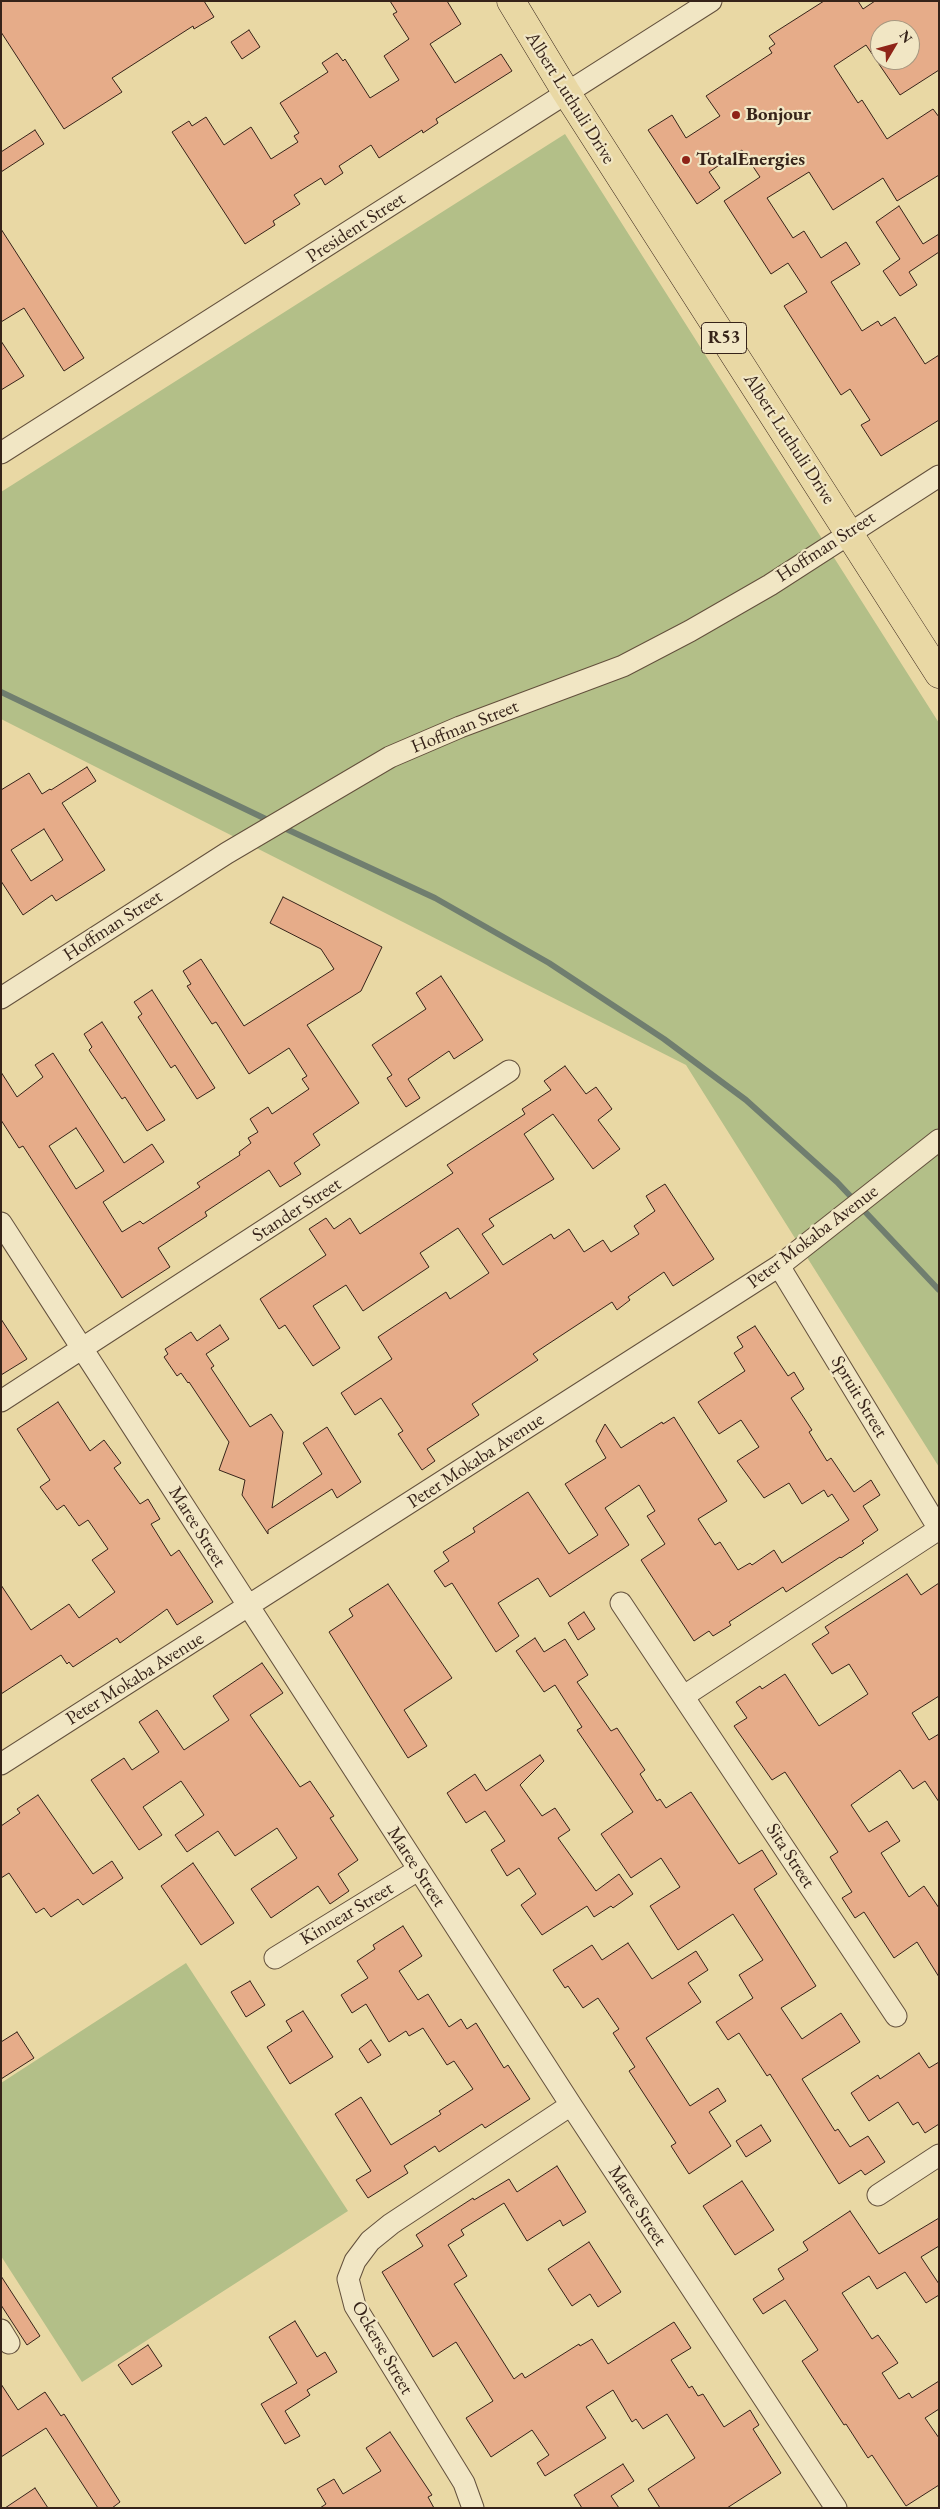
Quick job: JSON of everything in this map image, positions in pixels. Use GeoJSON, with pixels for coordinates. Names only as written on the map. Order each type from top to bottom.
{"type":"FeatureCollection","features":[{"type":"Feature","properties":{"kind":"main road","name":"Albert Luthuli Drive"},"geometry":{"type":"LineString","coordinates":[[510,1],[566,92],[939,674]]}},
{"type":"Feature","properties":{"kind":"street","name":"President Street"},"geometry":{"type":"LineString","coordinates":[[1,453],[711,1]]}},
{"type":"Feature","properties":{"kind":"street","name":"Hoffman Street"},"geometry":{"type":"LineString","coordinates":[[1,998],[227,853],[390,757],[460,728],[623,666],[690,632],[762,589],[848,532],[939,476]]}},
{"type":"Feature","properties":{"kind":"street","name":"Stander Street"},"geometry":{"type":"LineString","coordinates":[[1,1401],[84,1349],[509,1070]]}},
{"type":"Feature","properties":{"kind":"street","name":"Peter Mokaba Avenue"},"geometry":{"type":"LineString","coordinates":[[1,1764],[779,1266],[939,1140]]}},
{"type":"Feature","properties":{"kind":"street","name":"Maree Street"},"geometry":{"type":"LineString","coordinates":[[1,1223],[570,2105],[836,2508]]}},
{"type":"Feature","properties":{"kind":"street","name":"Spruit Street"},"geometry":{"type":"LineString","coordinates":[[779,1266],[939,1529]]}},
{"type":"Feature","properties":{"kind":"street"},"geometry":{"type":"LineString","coordinates":[[684,1696],[939,1529]]}},
{"type":"Feature","properties":{"kind":"street","name":"Sita Street"},"geometry":{"type":"LineString","coordinates":[[621,1603],[896,2016]]}},
{"type":"Feature","properties":{"kind":"street","name":"Kinnear Street"},"geometry":{"type":"LineString","coordinates":[[275,1958],[418,1870]]}},
{"type":"Feature","properties":{"kind":"street","name":"Ockerse Street"},"geometry":{"type":"LineString","coordinates":[[473,2508],[464,2483],[355,2306],[348,2279],[355,2262],[370,2241],[391,2224],[570,2105]]}},
{"type":"Feature","properties":{"kind":"street"},"geometry":{"type":"LineString","coordinates":[[878,2195],[939,2155]]}},
{"type":"Feature","properties":{"kind":"green space"},"geometry":{"type":"Polygon","coordinates":[[[565,134],[939,723],[939,1467],[686,1065],[1,719],[1,492],[565,134]]]}},
{"type":"Feature","properties":{"kind":"green space"},"geometry":{"type":"Polygon","coordinates":[[[186,1963],[348,2211],[82,2382],[1,2256],[1,2083],[186,1963]]]}},
{"type":"Feature","properties":{"kind":"building"},"geometry":{"type":"Polygon","coordinates":[[[1,1],[204,1],[214,17],[194,29],[193,26],[112,78],[122,92],[64,129],[1,32],[1,1]]]}},
{"type":"Feature","properties":{"kind":"building"},"geometry":{"type":"Polygon","coordinates":[[[390,1],[447,1],[461,24],[430,44],[455,83],[501,54],[512,71],[436,119],[438,123],[423,133],[422,130],[379,158],[371,145],[339,166],[343,173],[325,185],[321,178],[294,195],[300,204],[273,221],[275,225],[245,244],[172,132],[189,121],[192,126],[206,117],[224,145],[251,127],[271,159],[298,142],[294,136],[299,133],[280,103],[328,72],[322,63],[337,53],[343,61],[345,59],[370,98],[399,80],[384,56],[409,39],[393,14],[397,12],[390,1]]]}},
{"type":"Feature","properties":{"kind":"building"},"geometry":{"type":"Polygon","coordinates":[[[824,1],[858,1],[863,9],[875,1],[939,1],[939,70],[900,95],[883,70],[920,70],[920,20],[870,20],[870,51],[866,45],[834,66],[858,103],[862,100],[887,139],[933,109],[939,117],[939,175],[897,201],[883,178],[833,210],[809,172],[767,198],[793,238],[804,231],[821,258],[846,242],[860,264],[831,282],[862,331],[878,321],[881,326],[895,317],[925,364],[939,355],[939,420],[881,456],[861,425],[870,420],[850,389],[841,395],[784,306],[807,292],[788,263],[771,274],[724,201],[760,177],[742,150],[709,172],[720,188],[697,204],[648,130],[672,115],[686,138],[720,116],[706,96],[772,53],[769,48],[775,44],[769,36],[824,1]]]}},
{"type":"Feature","properties":{"kind":"building"},"geometry":{"type":"Polygon","coordinates":[[[249,30],[260,47],[242,59],[231,42],[249,30]]]}},
{"type":"Feature","properties":{"kind":"building"},"geometry":{"type":"Polygon","coordinates":[[[35,130],[44,144],[1,172],[1,152],[35,130]]]}},
{"type":"Feature","properties":{"kind":"building"},"geometry":{"type":"Polygon","coordinates":[[[899,206],[923,244],[939,234],[939,252],[909,272],[917,285],[900,296],[883,271],[900,259],[876,222],[899,206]]]}},
{"type":"Feature","properties":{"kind":"building"},"geometry":{"type":"Polygon","coordinates":[[[1,229],[84,358],[64,371],[24,308],[1,322],[1,229]]]}},
{"type":"Feature","properties":{"kind":"building"},"geometry":{"type":"Polygon","coordinates":[[[1,341],[24,376],[1,390],[1,341]]]}},
{"type":"Feature","properties":{"kind":"building"},"geometry":{"type":"Polygon","coordinates":[[[87,767],[96,781],[62,803],[105,870],[56,901],[52,895],[23,915],[1,881],[1,790],[29,773],[42,794],[87,767]],[[44,829],[11,850],[31,881],[63,860],[44,829]]]}},
{"type":"Feature","properties":{"kind":"building"},"geometry":{"type":"Polygon","coordinates":[[[283,897],[382,947],[361,991],[307,1025],[359,1103],[313,1134],[320,1145],[294,1163],[301,1174],[280,1187],[269,1170],[205,1212],[207,1216],[158,1248],[170,1267],[122,1298],[23,1146],[19,1148],[1,1120],[1,1072],[17,1097],[43,1077],[35,1065],[53,1053],[124,1163],[152,1144],[164,1162],[103,1202],[122,1232],[140,1221],[143,1224],[200,1187],[197,1183],[240,1155],[239,1152],[251,1143],[248,1138],[258,1132],[250,1119],[268,1107],[272,1114],[309,1089],[302,1079],[307,1076],[289,1048],[249,1074],[216,1022],[212,1024],[187,986],[191,984],[183,971],[201,959],[244,1026],[334,969],[321,949],[270,923],[283,897]],[[76,1128],[49,1146],[76,1189],[104,1171],[76,1128]]]}},
{"type":"Feature","properties":{"kind":"building"},"geometry":{"type":"Polygon","coordinates":[[[441,976],[483,1040],[454,1059],[449,1051],[408,1079],[420,1098],[406,1107],[387,1078],[392,1075],[372,1045],[426,1009],[416,993],[441,976]]]}},
{"type":"Feature","properties":{"kind":"building"},"geometry":{"type":"Polygon","coordinates":[[[152,990],[215,1088],[197,1099],[175,1065],[171,1068],[138,1017],[142,1014],[134,1002],[152,990]]]}},
{"type":"Feature","properties":{"kind":"building"},"geometry":{"type":"Polygon","coordinates":[[[102,1022],[165,1120],[147,1131],[125,1097],[122,1099],[89,1050],[92,1047],[84,1034],[102,1022]]]}},
{"type":"Feature","properties":{"kind":"building"},"geometry":{"type":"Polygon","coordinates":[[[565,1066],[586,1094],[596,1087],[612,1109],[598,1120],[620,1149],[593,1169],[553,1114],[524,1134],[554,1179],[489,1219],[494,1226],[482,1234],[503,1265],[551,1234],[554,1239],[569,1229],[584,1252],[603,1240],[611,1252],[639,1234],[634,1226],[655,1211],[646,1196],[665,1184],[714,1259],[673,1286],[664,1272],[628,1297],[630,1300],[617,1310],[612,1302],[533,1354],[538,1360],[472,1404],[479,1415],[427,1449],[435,1461],[422,1470],[398,1434],[403,1431],[381,1398],[355,1415],[341,1393],[392,1359],[378,1337],[446,1292],[450,1299],[489,1273],[458,1228],[420,1253],[429,1267],[363,1311],[346,1285],[313,1306],[340,1348],[313,1366],[285,1325],[279,1329],[260,1299],[326,1255],[309,1229],[326,1218],[334,1229],[350,1218],[360,1234],[453,1173],[447,1165],[525,1114],[522,1109],[551,1090],[544,1081],[565,1066]]]}},
{"type":"Feature","properties":{"kind":"building"},"geometry":{"type":"Polygon","coordinates":[[[1,1319],[27,1359],[1,1375],[1,1319]]]}},
{"type":"Feature","properties":{"kind":"building"},"geometry":{"type":"Polygon","coordinates":[[[220,1325],[229,1339],[206,1354],[214,1366],[211,1368],[250,1427],[271,1414],[283,1432],[272,1508],[322,1474],[303,1443],[327,1427],[361,1482],[337,1498],[332,1489],[268,1530],[268,1534],[242,1495],[245,1480],[219,1470],[229,1442],[189,1382],[181,1373],[177,1376],[164,1357],[168,1354],[165,1349],[191,1332],[197,1341],[220,1325]]]}},
{"type":"Feature","properties":{"kind":"building"},"geometry":{"type":"Polygon","coordinates":[[[755,1326],[788,1376],[794,1372],[804,1389],[791,1398],[812,1430],[809,1432],[827,1461],[831,1458],[854,1492],[871,1480],[880,1495],[863,1506],[878,1530],[862,1541],[864,1543],[786,1592],[783,1587],[729,1622],[731,1625],[713,1636],[709,1631],[694,1641],[641,1560],[665,1544],[647,1516],[655,1511],[639,1485],[605,1508],[629,1545],[550,1597],[538,1578],[498,1603],[519,1636],[496,1652],[452,1583],[445,1587],[434,1571],[449,1561],[443,1552],[475,1532],[473,1528],[528,1492],[569,1554],[598,1535],[565,1484],[606,1458],[596,1441],[605,1424],[621,1448],[662,1422],[663,1424],[674,1417],[727,1501],[698,1519],[715,1545],[720,1542],[738,1570],[750,1563],[752,1565],[774,1550],[782,1563],[849,1520],[832,1494],[828,1497],[824,1490],[802,1504],[789,1483],[764,1498],[737,1461],[759,1447],[741,1420],[719,1434],[698,1402],[745,1371],[734,1353],[743,1347],[737,1337],[755,1326]]]}},
{"type":"Feature","properties":{"kind":"building"},"geometry":{"type":"Polygon","coordinates":[[[58,1402],[90,1451],[104,1440],[121,1463],[114,1468],[140,1504],[148,1499],[160,1519],[151,1524],[171,1556],[179,1550],[213,1602],[177,1625],[167,1609],[120,1643],[117,1638],[73,1667],[69,1662],[67,1664],[61,1655],[1,1694],[1,1585],[31,1630],[69,1604],[79,1618],[115,1592],[92,1560],[108,1549],[88,1520],[79,1526],[64,1505],[57,1510],[40,1487],[50,1480],[17,1429],[58,1402]]]}},
{"type":"Feature","properties":{"kind":"building"},"geometry":{"type":"Polygon","coordinates":[[[907,1574],[921,1595],[939,1583],[939,1696],[912,1713],[929,1740],[939,1734],[939,1802],[925,1781],[913,1789],[900,1770],[851,1805],[869,1832],[887,1821],[900,1841],[881,1853],[909,1897],[924,1886],[939,1908],[939,1977],[917,1942],[894,1958],[864,1912],[855,1918],[842,1898],[852,1892],[830,1857],[838,1852],[785,1772],[772,1780],[734,1726],[747,1718],[736,1702],[760,1686],[762,1689],[785,1674],[819,1726],[868,1694],[849,1664],[832,1674],[812,1644],[829,1633],[825,1627],[907,1574]]]}},
{"type":"Feature","properties":{"kind":"building"},"geometry":{"type":"Polygon","coordinates":[[[388,1584],[452,1678],[404,1710],[427,1746],[408,1758],[329,1632],[353,1616],[349,1609],[388,1584]]]}},
{"type":"Feature","properties":{"kind":"building"},"geometry":{"type":"Polygon","coordinates":[[[584,1612],[595,1629],[578,1640],[568,1623],[584,1612]]]}},
{"type":"Feature","properties":{"kind":"building"},"geometry":{"type":"Polygon","coordinates":[[[535,1638],[544,1652],[565,1639],[588,1675],[577,1682],[611,1731],[617,1728],[645,1770],[640,1774],[657,1801],[660,1799],[666,1808],[691,1792],[739,1864],[762,1850],[777,1874],[754,1889],[816,1986],[781,2008],[802,2039],[841,2013],[860,2042],[802,2079],[835,2131],[838,2129],[850,2147],[868,2136],[885,2162],[865,2175],[861,2170],[839,2184],[770,2074],[767,2076],[739,2033],[728,2040],[716,2022],[753,1998],[739,1975],[763,1960],[733,1914],[678,1950],[650,1906],[680,1887],[661,1858],[631,1878],[601,1834],[633,1812],[577,1730],[582,1727],[555,1685],[544,1692],[516,1651],[535,1638]]]}},
{"type":"Feature","properties":{"kind":"building"},"geometry":{"type":"Polygon","coordinates":[[[262,1663],[283,1693],[250,1715],[300,1787],[310,1781],[334,1816],[330,1818],[358,1860],[338,1874],[349,1891],[330,1904],[318,1886],[271,1918],[251,1889],[297,1858],[277,1828],[235,1856],[218,1831],[187,1852],[175,1835],[204,1815],[181,1781],[143,1807],[162,1835],[139,1850],[91,1780],[124,1758],[132,1770],[159,1752],[139,1722],[157,1710],[184,1750],[229,1720],[213,1696],[262,1663]]]}},
{"type":"Feature","properties":{"kind":"building"},"geometry":{"type":"Polygon","coordinates":[[[540,1755],[544,1761],[520,1785],[542,1816],[555,1808],[570,1830],[558,1838],[596,1891],[619,1874],[633,1894],[613,1908],[611,1906],[594,1917],[587,1906],[542,1935],[521,1905],[536,1894],[519,1868],[507,1876],[491,1850],[505,1841],[485,1811],[466,1823],[447,1793],[475,1774],[486,1791],[540,1755]]]}},
{"type":"Feature","properties":{"kind":"building"},"geometry":{"type":"Polygon","coordinates":[[[38,1795],[93,1874],[112,1861],[123,1878],[83,1905],[78,1899],[51,1917],[44,1908],[36,1913],[9,1873],[1,1878],[1,1826],[20,1813],[17,1809],[38,1795]]]}},
{"type":"Feature","properties":{"kind":"building"},"geometry":{"type":"Polygon","coordinates":[[[193,1863],[234,1923],[201,1945],[161,1886],[193,1863]]]}},
{"type":"Feature","properties":{"kind":"building"},"geometry":{"type":"Polygon","coordinates":[[[403,1926],[422,1956],[399,1971],[418,2000],[428,1994],[449,2027],[461,2019],[467,2029],[476,2023],[504,2068],[508,2065],[530,2099],[485,2128],[482,2124],[439,2152],[435,2146],[404,2166],[408,2173],[368,2198],[356,2180],[371,2171],[335,2114],[361,2097],[391,2145],[441,2114],[439,2111],[473,2089],[454,2061],[447,2065],[423,2028],[409,2036],[406,2031],[389,2042],[366,2004],[352,2013],[341,1995],[368,1978],[357,1961],[375,1949],[373,1945],[403,1926]]]}},
{"type":"Feature","properties":{"kind":"building"},"geometry":{"type":"Polygon","coordinates":[[[628,1943],[652,1979],[696,1951],[708,1970],[688,1983],[701,2002],[646,2038],[690,2106],[718,2088],[726,2101],[709,2112],[731,2146],[689,2174],[671,2146],[676,2143],[629,2071],[635,2067],[613,2033],[619,2029],[598,1998],[583,2008],[568,1986],[565,1988],[553,1970],[592,1945],[602,1960],[628,1943]]]}},
{"type":"Feature","properties":{"kind":"building"},"geometry":{"type":"Polygon","coordinates":[[[250,1981],[265,2005],[246,2017],[231,1992],[250,1981]]]}},
{"type":"Feature","properties":{"kind":"building"},"geometry":{"type":"Polygon","coordinates":[[[303,2011],[333,2057],[290,2084],[267,2047],[292,2031],[286,2021],[303,2011]]]}},
{"type":"Feature","properties":{"kind":"building"},"geometry":{"type":"Polygon","coordinates":[[[17,2032],[34,2058],[1,2079],[1,2042],[17,2032]]]}},
{"type":"Feature","properties":{"kind":"building"},"geometry":{"type":"Polygon","coordinates":[[[371,2040],[381,2055],[368,2063],[359,2049],[371,2040]]]}},
{"type":"Feature","properties":{"kind":"building"},"geometry":{"type":"Polygon","coordinates":[[[919,2053],[929,2068],[939,2062],[939,2124],[925,2133],[918,2122],[913,2125],[898,2102],[869,2121],[851,2093],[878,2075],[880,2079],[919,2053]]]}},
{"type":"Feature","properties":{"kind":"building"},"geometry":{"type":"Polygon","coordinates":[[[761,2125],[771,2141],[746,2157],[736,2141],[761,2125]]]}},
{"type":"Feature","properties":{"kind":"building"},"geometry":{"type":"Polygon","coordinates":[[[557,2166],[586,2212],[563,2226],[560,2220],[527,2241],[504,2203],[461,2230],[464,2235],[448,2245],[467,2276],[454,2284],[514,2379],[522,2373],[525,2378],[579,2344],[580,2346],[592,2339],[608,2364],[674,2322],[691,2348],[671,2360],[689,2388],[692,2386],[698,2396],[703,2394],[724,2427],[750,2410],[759,2425],[753,2429],[781,2473],[727,2508],[660,2508],[648,2489],[695,2458],[667,2414],[643,2429],[636,2419],[632,2422],[613,2390],[586,2407],[606,2438],[545,2476],[537,2463],[549,2455],[532,2430],[491,2457],[466,2418],[493,2401],[456,2342],[433,2357],[382,2272],[423,2246],[416,2235],[473,2198],[474,2200],[509,2179],[517,2192],[557,2166]]]}},
{"type":"Feature","properties":{"kind":"building"},"geometry":{"type":"Polygon","coordinates":[[[742,2181],[774,2230],[735,2255],[703,2206],[742,2181]]]}},
{"type":"Feature","properties":{"kind":"building"},"geometry":{"type":"Polygon","coordinates":[[[850,2211],[879,2254],[939,2218],[939,2246],[921,2257],[939,2284],[939,2295],[926,2303],[905,2272],[877,2289],[869,2276],[842,2293],[872,2339],[878,2335],[898,2363],[882,2373],[899,2399],[909,2393],[912,2398],[939,2381],[939,2409],[925,2418],[939,2438],[939,2485],[906,2506],[872,2455],[868,2458],[846,2424],[844,2425],[802,2361],[818,2350],[785,2300],[763,2314],[753,2299],[784,2279],[778,2269],[808,2250],[803,2242],[850,2211]]]}},
{"type":"Feature","properties":{"kind":"building"},"geometry":{"type":"Polygon","coordinates":[[[589,2242],[621,2292],[598,2307],[590,2294],[572,2306],[548,2269],[589,2242]]]}},
{"type":"Feature","properties":{"kind":"building"},"geometry":{"type":"Polygon","coordinates":[[[1,2276],[40,2336],[27,2345],[1,2305],[1,2276]]]}},
{"type":"Feature","properties":{"kind":"building"},"geometry":{"type":"Polygon","coordinates":[[[295,2321],[317,2357],[325,2352],[337,2372],[307,2390],[310,2395],[285,2411],[300,2436],[285,2444],[261,2404],[297,2383],[269,2337],[295,2321]]]}},
{"type":"Feature","properties":{"kind":"building"},"geometry":{"type":"Polygon","coordinates":[[[148,2345],[162,2366],[132,2385],[118,2365],[148,2345]]]}},
{"type":"Feature","properties":{"kind":"building"},"geometry":{"type":"Polygon","coordinates":[[[1,2384],[18,2410],[45,2392],[61,2416],[64,2414],[120,2502],[112,2508],[98,2508],[46,2428],[1,2457],[1,2384]]]}},
{"type":"Feature","properties":{"kind":"building"},"geometry":{"type":"Polygon","coordinates":[[[390,2432],[432,2495],[428,2497],[434,2508],[320,2508],[326,2504],[317,2489],[334,2479],[343,2494],[381,2471],[366,2448],[390,2432]]]}},
{"type":"Feature","properties":{"kind":"building"},"geometry":{"type":"Polygon","coordinates":[[[623,2464],[634,2481],[611,2496],[619,2508],[582,2508],[574,2495],[623,2464]]]}},
{"type":"Feature","properties":{"kind":"building"},"geometry":{"type":"Polygon","coordinates":[[[35,2488],[48,2508],[5,2508],[35,2488]]]}},
{"type":"Feature","properties":{"kind":"waterway"},"geometry":{"type":"LineString","coordinates":[[1,692],[270,821]]}},
{"type":"Feature","properties":{"kind":"waterway"},"geometry":{"type":"LineString","coordinates":[[282,827],[435,898],[549,963],[664,1039],[746,1100],[837,1182],[939,1290]]}},
{"type":"Feature","properties":{"kind":"place","name":"Bonjour"},"geometry":{"type":"Point","coordinates":[736,115]}},
{"type":"Feature","properties":{"kind":"place","name":"TotalEnergies"},"geometry":{"type":"Point","coordinates":[686,160]}}]}
